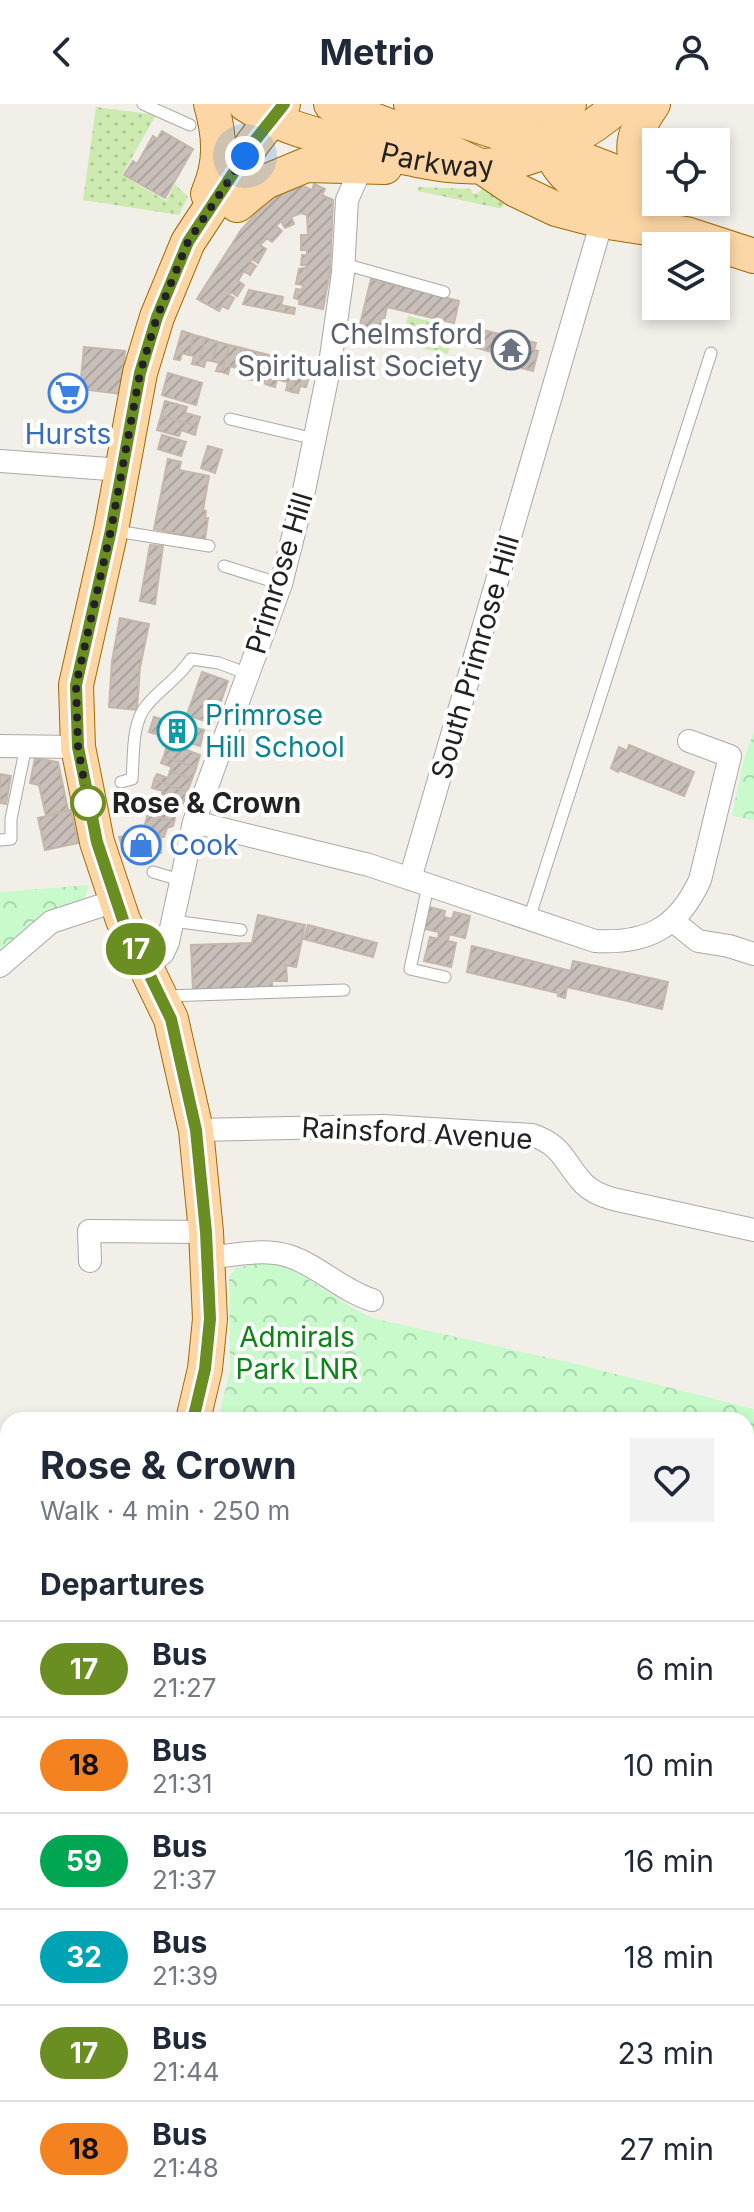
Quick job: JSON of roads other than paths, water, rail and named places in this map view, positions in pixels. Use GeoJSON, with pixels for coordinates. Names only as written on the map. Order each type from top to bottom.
{"type":"FeatureCollection","features":[{"type":"Feature","properties":{"kind":"main road"},"geometry":{"type":"LineString","coordinates":[[331,104],[416,136],[482,167],[534,200],[577,216],[673,232]]}},
{"type":"Feature","properties":{"kind":"main road"},"geometry":{"type":"LineString","coordinates":[[413,104],[511,134],[613,171],[642,187]]}},
{"type":"Feature","properties":{"kind":"main road","name":"Parkway"},"geometry":{"type":"LineString","coordinates":[[413,104],[504,114],[534,111],[556,104]]}},
{"type":"Feature","properties":{"kind":"main road"},"geometry":{"type":"LineString","coordinates":[[569,104],[558,122],[551,150],[569,181],[595,197],[681,232]]}},
{"type":"Feature","properties":{"kind":"main road","name":"Parkway"},"geometry":{"type":"LineString","coordinates":[[272,107],[353,144],[432,164],[482,167],[532,159],[594,125],[620,104]]}},
{"type":"Feature","properties":{"kind":"main road"},"geometry":{"type":"LineString","coordinates":[[642,174],[634,151],[639,124],[653,104]]}},
{"type":"Feature","properties":{"kind":"main road"},"geometry":{"type":"LineString","coordinates":[[188,242],[272,107]]}},
{"type":"Feature","properties":{"kind":"main road"},"geometry":{"type":"LineString","coordinates":[[157,317],[185,283],[237,205],[268,149],[272,107]]}},
{"type":"Feature","properties":{"kind":"main road"},"geometry":{"type":"LineString","coordinates":[[195,1412],[208,1342],[211,1296],[196,1130],[178,1041],[115,901],[97,842],[78,747],[76,685],[111,530],[140,373],[157,317],[217,174],[220,146],[200,114]]}},
{"type":"Feature","properties":{"kind":"main road"},"geometry":{"type":"LineString","coordinates":[[237,205],[265,182],[295,168],[332,164],[368,168],[432,164]]}},
{"type":"Feature","properties":{"kind":"main road"},"geometry":{"type":"LineString","coordinates":[[687,216],[750,254]]}},
{"type":"Feature","properties":{"kind":"main road"},"geometry":{"type":"LineString","coordinates":[[730,248],[750,254]]}},
{"type":"Feature","properties":{"kind":"street","name":"Primrose Hill"},"geometry":{"type":"LineString","coordinates":[[153,982],[173,921],[194,822],[281,584],[330,364],[344,264],[347,200],[357,177],[368,168]]}},
{"type":"Feature","properties":{"kind":"street","name":"South Primrose Hill"},"geometry":{"type":"LineString","coordinates":[[419,882],[602,221]]}},
{"type":"Feature","properties":{"kind":"street"},"geometry":{"type":"LineString","coordinates":[[0,461],[122,470]]}},
{"type":"Feature","properties":{"kind":"street"},"geometry":{"type":"LineString","coordinates":[[194,822],[369,865],[595,941],[618,942],[657,931],[673,921],[691,899],[700,880],[730,756],[689,741]]}},
{"type":"Feature","properties":{"kind":"street"},"geometry":{"type":"LineString","coordinates":[[0,746],[78,747]]}},
{"type":"Feature","properties":{"kind":"street"},"geometry":{"type":"LineString","coordinates":[[0,966],[51,922],[115,901]]}},
{"type":"Feature","properties":{"kind":"street"},"geometry":{"type":"LineString","coordinates":[[673,921],[698,941],[754,954]]}},
{"type":"Feature","properties":{"kind":"street","name":"Rainsford Avenue"},"geometry":{"type":"LineString","coordinates":[[196,1130],[383,1126],[532,1135],[547,1140],[559,1150],[584,1184],[597,1193],[754,1230]]}},
{"type":"Feature","properties":{"kind":"street"},"geometry":{"type":"LineString","coordinates":[[90,1261],[89,1231],[291,1256],[343,1288],[372,1300]]}},
{"type":"Feature","properties":{"kind":"lane"},"geometry":{"type":"LineString","coordinates":[[143,104],[200,114]]}},
{"type":"Feature","properties":{"kind":"lane"},"geometry":{"type":"LineString","coordinates":[[344,264],[444,292]]}},
{"type":"Feature","properties":{"kind":"lane"},"geometry":{"type":"LineString","coordinates":[[529,919],[711,353]]}},
{"type":"Feature","properties":{"kind":"lane"},"geometry":{"type":"LineString","coordinates":[[230,419],[315,439]]}},
{"type":"Feature","properties":{"kind":"lane"},"geometry":{"type":"LineString","coordinates":[[111,530],[209,546]]}},
{"type":"Feature","properties":{"kind":"lane"},"geometry":{"type":"LineString","coordinates":[[224,566],[281,584]]}},
{"type":"Feature","properties":{"kind":"lane"},"geometry":{"type":"LineString","coordinates":[[121,782],[132,779],[137,722],[145,706],[183,673],[191,659],[219,663],[248,674]]}},
{"type":"Feature","properties":{"kind":"lane"},"geometry":{"type":"LineString","coordinates":[[0,840],[11,839],[11,819],[26,746]]}},
{"type":"Feature","properties":{"kind":"lane"},"geometry":{"type":"LineString","coordinates":[[153,872],[180,880]]}},
{"type":"Feature","properties":{"kind":"lane"},"geometry":{"type":"LineString","coordinates":[[419,882],[410,969],[445,977]]}},
{"type":"Feature","properties":{"kind":"lane"},"geometry":{"type":"LineString","coordinates":[[173,921],[241,930]]}},
{"type":"Feature","properties":{"kind":"lane"},"geometry":{"type":"LineString","coordinates":[[153,982],[344,990]]}},
{"type":"Feature","properties":{"kind":"place","name":"Chelmsford Spiritualist Society"},"geometry":{"type":"Point","coordinates":[511,350]}},
{"type":"Feature","properties":{"kind":"place","name":"Hursts"},"geometry":{"type":"Point","coordinates":[68,393]}},
{"type":"Feature","properties":{"kind":"place","name":"Primrose Hill School"},"geometry":{"type":"Point","coordinates":[177,731]}},
{"type":"Feature","properties":{"kind":"place","name":"Rose & Crown"},"geometry":{"type":"Point","coordinates":[88,803]}},
{"type":"Feature","properties":{"kind":"place","name":"Cook"},"geometry":{"type":"Point","coordinates":[141,845]}},
{"type":"Feature","properties":{"kind":"park label","name":"Admirals Park LNR"},"geometry":{"type":"Point","coordinates":[297,1353]}}]}
